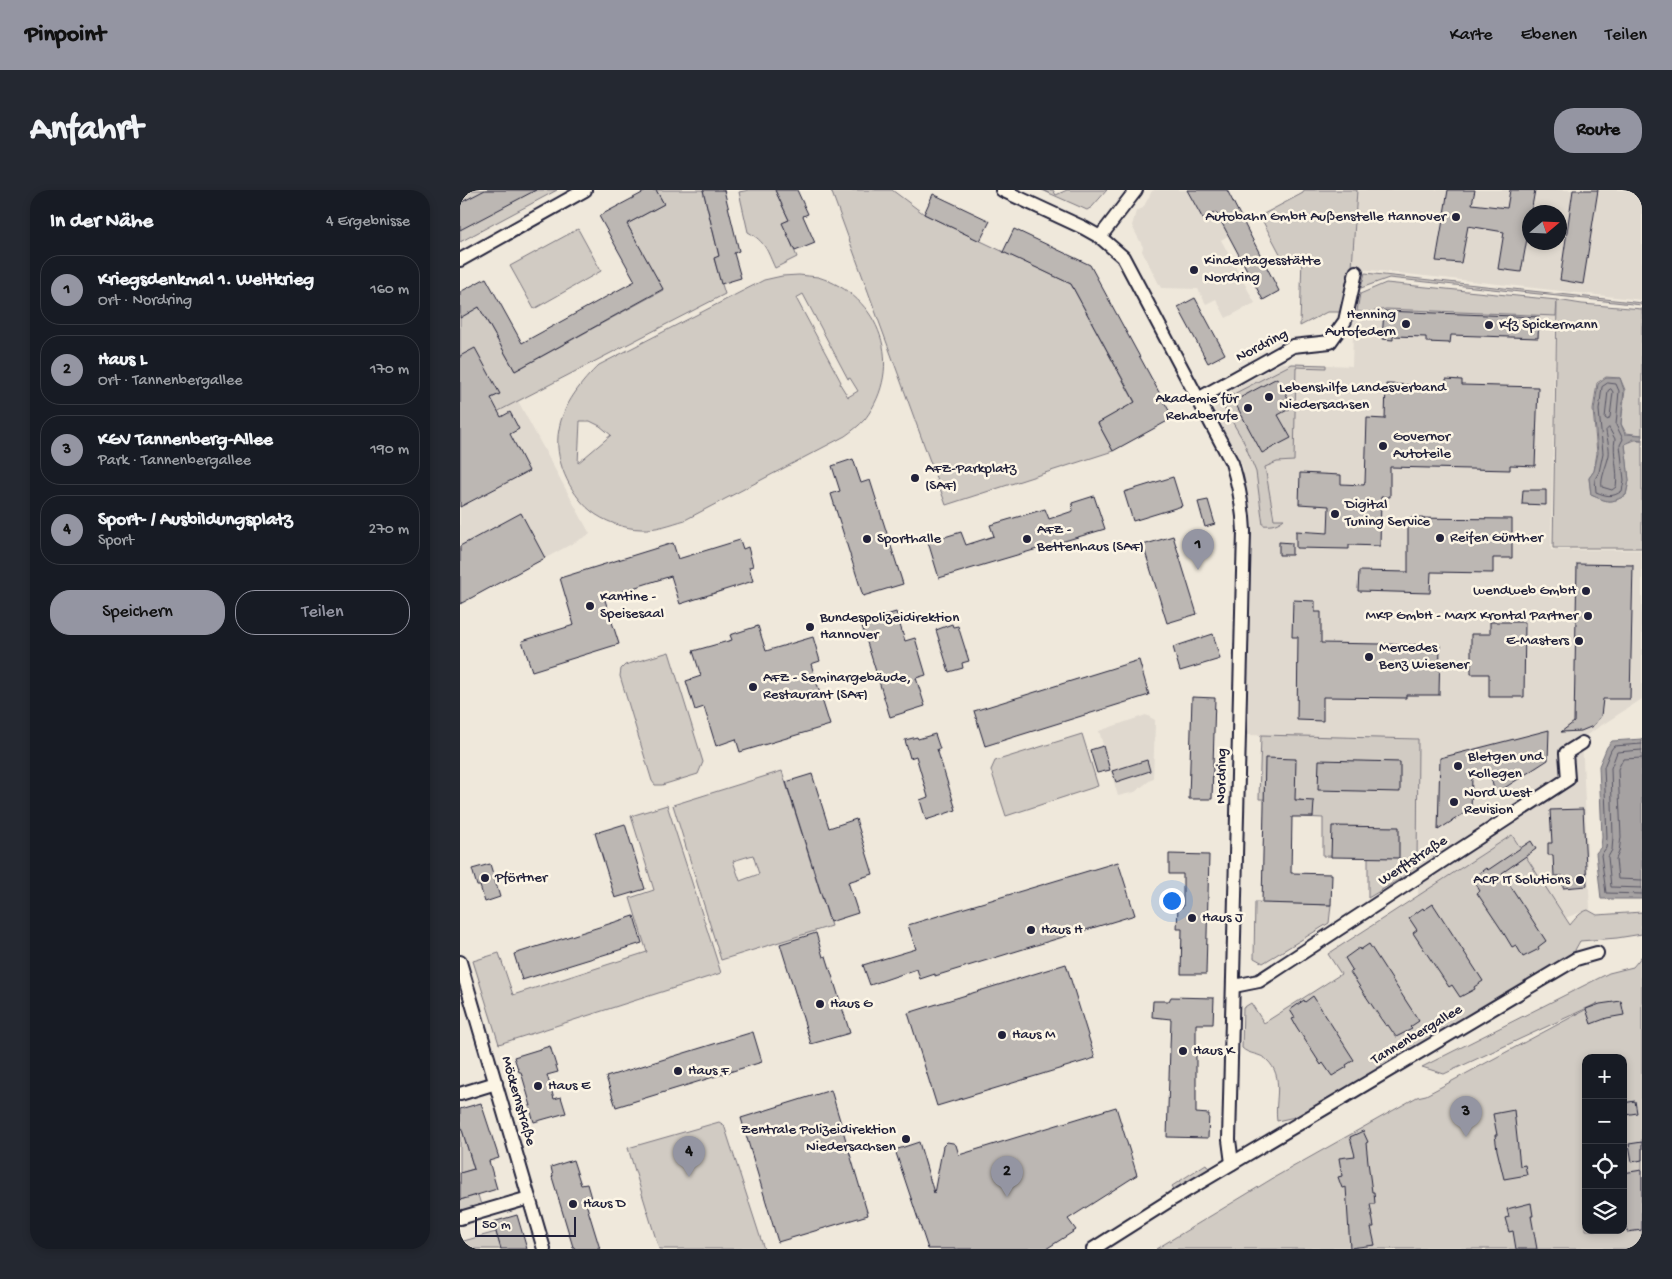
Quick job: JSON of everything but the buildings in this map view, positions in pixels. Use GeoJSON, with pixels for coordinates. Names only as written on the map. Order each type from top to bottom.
{"type":"FeatureCollection","features":[{"type":"Feature","properties":{"kind":"street"},"geometry":{"type":"LineString","coordinates":[[460,260],[585,190]]}},
{"type":"Feature","properties":{"kind":"street","name":"Nordring"},"geometry":{"type":"LineString","coordinates":[[1002,190],[1084,228],[1100,238],[1123,257],[1232,463],[1239,485],[1243,509],[1234,986],[1229,1140],[1232,1163]]}},
{"type":"Feature","properties":{"kind":"street"},"geometry":{"type":"LineString","coordinates":[[1100,238],[1136,190]]}},
{"type":"Feature","properties":{"kind":"street","name":"Nordring"},"geometry":{"type":"LineString","coordinates":[[1198,399],[1294,346],[1330,342],[1345,321],[1356,272]]}},
{"type":"Feature","properties":{"kind":"street","name":"Werftstraße"},"geometry":{"type":"LineString","coordinates":[[1234,986],[1258,981],[1568,779],[1566,752],[1582,743]]}},
{"type":"Feature","properties":{"kind":"street","name":"Tannenbergallee"},"geometry":{"type":"LineString","coordinates":[[1232,1163],[1576,959],[1597,953]]}},
{"type":"Feature","properties":{"kind":"street","name":"Möckernstraße"},"geometry":{"type":"LineString","coordinates":[[460,962],[544,1249]]}},
{"type":"Feature","properties":{"kind":"street"},"geometry":{"type":"LineString","coordinates":[[460,1094],[496,1084]]}},
{"type":"Feature","properties":{"kind":"street"},"geometry":{"type":"LineString","coordinates":[[1093,1249],[1232,1163]]}},
{"type":"Feature","properties":{"kind":"street"},"geometry":{"type":"LineString","coordinates":[[460,1218],[529,1198]]}},
{"type":"Feature","properties":{"kind":"shaded area"},"geometry":{"type":"Polygon","coordinates":[[[460,190],[557,190],[460,242],[460,190]]]}},
{"type":"Feature","properties":{"kind":"shaded area"},"geometry":{"type":"Polygon","coordinates":[[[656,190],[703,190],[719,256],[714,259],[725,294],[489,416],[484,402],[499,394],[460,356],[460,318],[479,307],[515,371],[663,290],[627,224],[664,204],[656,190]]]}},
{"type":"Feature","properties":{"kind":"shaded area"},"geometry":{"type":"Polygon","coordinates":[[[775,190],[789,220],[783,223],[797,257],[775,268],[768,252],[759,239],[748,232],[739,192],[775,190]]]}},
{"type":"Feature","properties":{"kind":"shaded area"},"geometry":{"type":"Polygon","coordinates":[[[831,190],[892,190],[924,214],[1071,284],[1135,403],[1098,423],[1113,451],[946,505],[831,190]]]}},
{"type":"Feature","properties":{"kind":"shaded area"},"geometry":{"type":"Polygon","coordinates":[[[1042,190],[1053,190],[1056,195],[1067,190],[1107,190],[1087,210],[1042,190]]]}},
{"type":"Feature","properties":{"kind":"shaded area","name":"Kindertagesstätte Nordring"},"geometry":{"type":"Polygon","coordinates":[[[1204,190],[1229,235],[1221,240],[1255,303],[1226,318],[1216,299],[1206,304],[1198,289],[1161,288],[1142,251],[1143,247],[1132,226],[1136,211],[1143,208],[1152,191],[1204,190]]]}},
{"type":"Feature","properties":{"kind":"shaded area"},"geometry":{"type":"Polygon","coordinates":[[[1304,190],[1357,190],[1352,268],[1343,312],[1327,312],[1300,326],[1302,255],[1285,263],[1260,216],[1303,193],[1304,190]]]}},
{"type":"Feature","properties":{"kind":"shaded area"},"geometry":{"type":"Polygon","coordinates":[[[1357,190],[1642,190],[1642,300],[1352,268],[1357,190]]]}},
{"type":"Feature","properties":{"kind":"shaded area"},"geometry":{"type":"Polygon","coordinates":[[[578,229],[601,271],[534,309],[510,266],[578,229]]]}},
{"type":"Feature","properties":{"kind":"shaded area"},"geometry":{"type":"Polygon","coordinates":[[[1365,273],[1642,303],[1642,305],[1389,278],[1361,288],[1365,273]]]}},
{"type":"Feature","properties":{"kind":"shaded area"},"geometry":{"type":"Polygon","coordinates":[[[782,276],[818,277],[840,286],[858,300],[871,316],[880,335],[884,356],[883,377],[877,398],[865,419],[845,436],[685,520],[658,528],[635,529],[621,526],[596,515],[576,495],[565,474],[558,452],[561,420],[569,402],[586,378],[599,365],[764,280],[782,276]],[[803,294],[796,298],[848,397],[858,391],[850,378],[848,379],[803,294]],[[580,421],[578,463],[611,435],[590,421],[580,421]]]}},
{"type":"Feature","properties":{"kind":"shaded area"},"geometry":{"type":"Polygon","coordinates":[[[1386,283],[1557,300],[1556,316],[1386,309],[1365,313],[1357,311],[1360,294],[1386,283]]]}},
{"type":"Feature","properties":{"kind":"shaded area"},"geometry":{"type":"Polygon","coordinates":[[[1557,300],[1642,309],[1642,435],[1626,433],[1621,424],[1625,390],[1620,378],[1606,377],[1597,383],[1593,410],[1597,453],[1594,471],[1589,478],[1591,495],[1612,501],[1626,495],[1629,481],[1625,444],[1635,440],[1642,440],[1642,548],[1553,548],[1557,300]]]}},
{"type":"Feature","properties":{"kind":"shaded area"},"geometry":{"type":"Polygon","coordinates":[[[1354,301],[1556,306],[1551,550],[1642,550],[1642,699],[1582,738],[1590,909],[1565,918],[1512,835],[1418,896],[1418,739],[1247,735],[1249,526],[1243,467],[1215,413],[1214,400],[1282,363],[1352,366],[1354,301]]]}},
{"type":"Feature","properties":{"kind":"shaded area"},"geometry":{"type":"Polygon","coordinates":[[[1292,364],[1326,365],[1326,368],[1296,367],[1294,461],[1277,462],[1265,467],[1274,519],[1284,519],[1275,524],[1263,525],[1256,472],[1243,440],[1220,401],[1292,364]]]}},
{"type":"Feature","properties":{"kind":"shaded area"},"geometry":{"type":"Polygon","coordinates":[[[518,401],[590,534],[460,604],[460,432],[518,401]]]}},
{"type":"Feature","properties":{"kind":"shaded area"},"geometry":{"type":"Polygon","coordinates":[[[669,652],[703,762],[698,774],[662,785],[655,785],[652,781],[620,676],[621,669],[625,665],[669,652]]]}},
{"type":"Feature","properties":{"kind":"shaded area"},"geometry":{"type":"Polygon","coordinates":[[[1146,715],[1155,720],[1153,778],[1135,792],[1118,796],[1099,731],[1146,715]]]}},
{"type":"Feature","properties":{"kind":"shaded area"},"geometry":{"type":"Polygon","coordinates":[[[1082,734],[1098,786],[1006,816],[991,770],[995,761],[1082,734]]]}},
{"type":"Feature","properties":{"kind":"shaded area"},"geometry":{"type":"Polygon","coordinates":[[[1261,735],[1418,739],[1417,869],[1368,898],[1368,857],[1323,856],[1323,818],[1301,817],[1301,800],[1259,799],[1261,735]]]}},
{"type":"Feature","properties":{"kind":"shaded area"},"geometry":{"type":"Polygon","coordinates":[[[782,771],[831,926],[721,960],[673,805],[782,771]],[[753,855],[733,861],[740,881],[759,874],[753,855]]]}},
{"type":"Feature","properties":{"kind":"shaded area"},"geometry":{"type":"Polygon","coordinates":[[[667,805],[721,973],[499,1044],[473,961],[499,953],[513,995],[647,952],[630,898],[654,890],[631,816],[667,805]]]}},
{"type":"Feature","properties":{"kind":"shaded area"},"geometry":{"type":"Polygon","coordinates":[[[1512,835],[1570,925],[1580,914],[1588,910],[1597,915],[1642,912],[1642,934],[1580,941],[1575,950],[1576,954],[1295,1117],[1277,1121],[1278,1089],[1276,1074],[1267,1060],[1242,1048],[1243,1008],[1251,1003],[1264,1023],[1341,974],[1328,954],[1512,835]]]}},
{"type":"Feature","properties":{"kind":"shaded area"},"geometry":{"type":"Polygon","coordinates":[[[1255,902],[1331,905],[1329,923],[1263,963],[1254,958],[1255,902]]]}},
{"type":"Feature","properties":{"kind":"shaded area"},"geometry":{"type":"Polygon","coordinates":[[[1642,956],[1642,1249],[1156,1249],[1275,1177],[1417,1097],[1426,1095],[1598,1003],[1444,1074],[1422,1067],[1609,973],[1633,967],[1642,956]]]}},
{"type":"Feature","properties":{"kind":"shaded area"},"geometry":{"type":"Polygon","coordinates":[[[719,1122],[724,1125],[764,1249],[659,1249],[628,1148],[719,1122]]]}},
{"type":"Feature","properties":{"kind":"shaded area"},"geometry":{"type":"Polygon","coordinates":[[[460,1123],[474,1169],[460,1173],[460,1123]]]}},
{"type":"Feature","properties":{"kind":"shaded area"},"geometry":{"type":"Polygon","coordinates":[[[1206,1164],[1210,1170],[1176,1192],[1172,1186],[1206,1164]]]}},
{"type":"Feature","properties":{"kind":"shaded area"},"geometry":{"type":"Polygon","coordinates":[[[478,1195],[481,1205],[460,1211],[460,1200],[478,1195]]]}},
{"type":"Feature","properties":{"kind":"shaded area"},"geometry":{"type":"Polygon","coordinates":[[[496,1232],[501,1249],[460,1249],[460,1242],[496,1232]]]}},
{"type":"Feature","properties":{"kind":"water"},"geometry":{"type":"Polygon","coordinates":[[[1606,378],[1620,378],[1624,390],[1621,424],[1625,434],[1642,435],[1642,440],[1634,439],[1625,444],[1629,480],[1626,495],[1612,501],[1591,495],[1589,478],[1594,471],[1598,453],[1594,410],[1598,384],[1606,378]]]}},
{"type":"Feature","properties":{"kind":"water"},"geometry":{"type":"Polygon","coordinates":[[[1642,739],[1642,899],[1601,899],[1596,853],[1601,847],[1602,837],[1599,766],[1607,747],[1612,741],[1642,739]]]}},
{"type":"Feature","properties":{"kind":"place","name":"Autobahn GmbH Außenstelle Hannover"},"geometry":{"type":"Point","coordinates":[1456,217]}},
{"type":"Feature","properties":{"kind":"place","name":"Kindertagesstätte Nordring"},"geometry":{"type":"Point","coordinates":[1194,270]}},
{"type":"Feature","properties":{"kind":"place","name":"Henning Autofedern"},"geometry":{"type":"Point","coordinates":[1406,324]}},
{"type":"Feature","properties":{"kind":"place","name":"Kfz Spickermann"},"geometry":{"type":"Point","coordinates":[1489,325]}},
{"type":"Feature","properties":{"kind":"place","name":"Lebenshilfe Landesverband Niedersachsen"},"geometry":{"type":"Point","coordinates":[1269,397]}},
{"type":"Feature","properties":{"kind":"place","name":"Akademie für Rehaberufe"},"geometry":{"type":"Point","coordinates":[1248,408]}},
{"type":"Feature","properties":{"kind":"place","name":"Governor Autoteile"},"geometry":{"type":"Point","coordinates":[1383,446]}},
{"type":"Feature","properties":{"kind":"place","name":"AFZ-Parkplatz (SAF)"},"geometry":{"type":"Point","coordinates":[915,478]}},
{"type":"Feature","properties":{"kind":"place","name":"Digital Tuning Service"},"geometry":{"type":"Point","coordinates":[1335,514]}},
{"type":"Feature","properties":{"kind":"place","name":"Reifen Günther"},"geometry":{"type":"Point","coordinates":[1440,538]}},
{"type":"Feature","properties":{"kind":"place","name":"Sporthalle"},"geometry":{"type":"Point","coordinates":[867,539]}},
{"type":"Feature","properties":{"kind":"place","name":"AFZ - Bettenhaus (SAF)"},"geometry":{"type":"Point","coordinates":[1027,539]}},
{"type":"Feature","properties":{"kind":"place","name":"Kriegsdenkmal 1. Weltkrieg"},"geometry":{"type":"Point","coordinates":[1198,570]}},
{"type":"Feature","properties":{"kind":"place","name":"wendweb GmbH"},"geometry":{"type":"Point","coordinates":[1586,591]}},
{"type":"Feature","properties":{"kind":"place","name":"Kantine - Speisesaal"},"geometry":{"type":"Point","coordinates":[590,606]}},
{"type":"Feature","properties":{"kind":"place","name":"MKP GmbH - Marx Krontal Partner"},"geometry":{"type":"Point","coordinates":[1588,616]}},
{"type":"Feature","properties":{"kind":"place","name":"Bundespolizeidirektion Hannover"},"geometry":{"type":"Point","coordinates":[810,627]}},
{"type":"Feature","properties":{"kind":"place","name":"E-Masters"},"geometry":{"type":"Point","coordinates":[1579,641]}},
{"type":"Feature","properties":{"kind":"place","name":"Mercedes Benz Wiesener"},"geometry":{"type":"Point","coordinates":[1369,657]}},
{"type":"Feature","properties":{"kind":"place","name":"AFZ - Seminargebäude, Restaurant (SAF)"},"geometry":{"type":"Point","coordinates":[753,687]}},
{"type":"Feature","properties":{"kind":"place","name":"Bletgen und Kollegen"},"geometry":{"type":"Point","coordinates":[1458,766]}},
{"type":"Feature","properties":{"kind":"place","name":"Nord West Revision"},"geometry":{"type":"Point","coordinates":[1454,802]}},
{"type":"Feature","properties":{"kind":"place","name":"Pförtner"},"geometry":{"type":"Point","coordinates":[485,878]}},
{"type":"Feature","properties":{"kind":"place","name":"ACP IT Solutions"},"geometry":{"type":"Point","coordinates":[1580,880]}},
{"type":"Feature","properties":{"kind":"place","name":"Haus J"},"geometry":{"type":"Point","coordinates":[1192,918]}},
{"type":"Feature","properties":{"kind":"place","name":"Haus H"},"geometry":{"type":"Point","coordinates":[1031,930]}},
{"type":"Feature","properties":{"kind":"place","name":"Haus G"},"geometry":{"type":"Point","coordinates":[820,1004]}},
{"type":"Feature","properties":{"kind":"place","name":"Haus M"},"geometry":{"type":"Point","coordinates":[1002,1035]}},
{"type":"Feature","properties":{"kind":"place","name":"Haus K"},"geometry":{"type":"Point","coordinates":[1183,1051]}},
{"type":"Feature","properties":{"kind":"place","name":"Haus F"},"geometry":{"type":"Point","coordinates":[678,1071]}},
{"type":"Feature","properties":{"kind":"place","name":"Haus E"},"geometry":{"type":"Point","coordinates":[538,1086]}},
{"type":"Feature","properties":{"kind":"place","name":"KGV Tannenberg-Allee"},"geometry":{"type":"Point","coordinates":[1466,1137]}},
{"type":"Feature","properties":{"kind":"place","name":"Zentrale Polizeidirektion Niedersachsen"},"geometry":{"type":"Point","coordinates":[906,1139]}},
{"type":"Feature","properties":{"kind":"place","name":"Sport- / Ausbildungsplatz"},"geometry":{"type":"Point","coordinates":[689,1177]}},
{"type":"Feature","properties":{"kind":"place","name":"Haus L"},"geometry":{"type":"Point","coordinates":[1007,1197]}},
{"type":"Feature","properties":{"kind":"place","name":"Haus D"},"geometry":{"type":"Point","coordinates":[573,1204]}}]}
